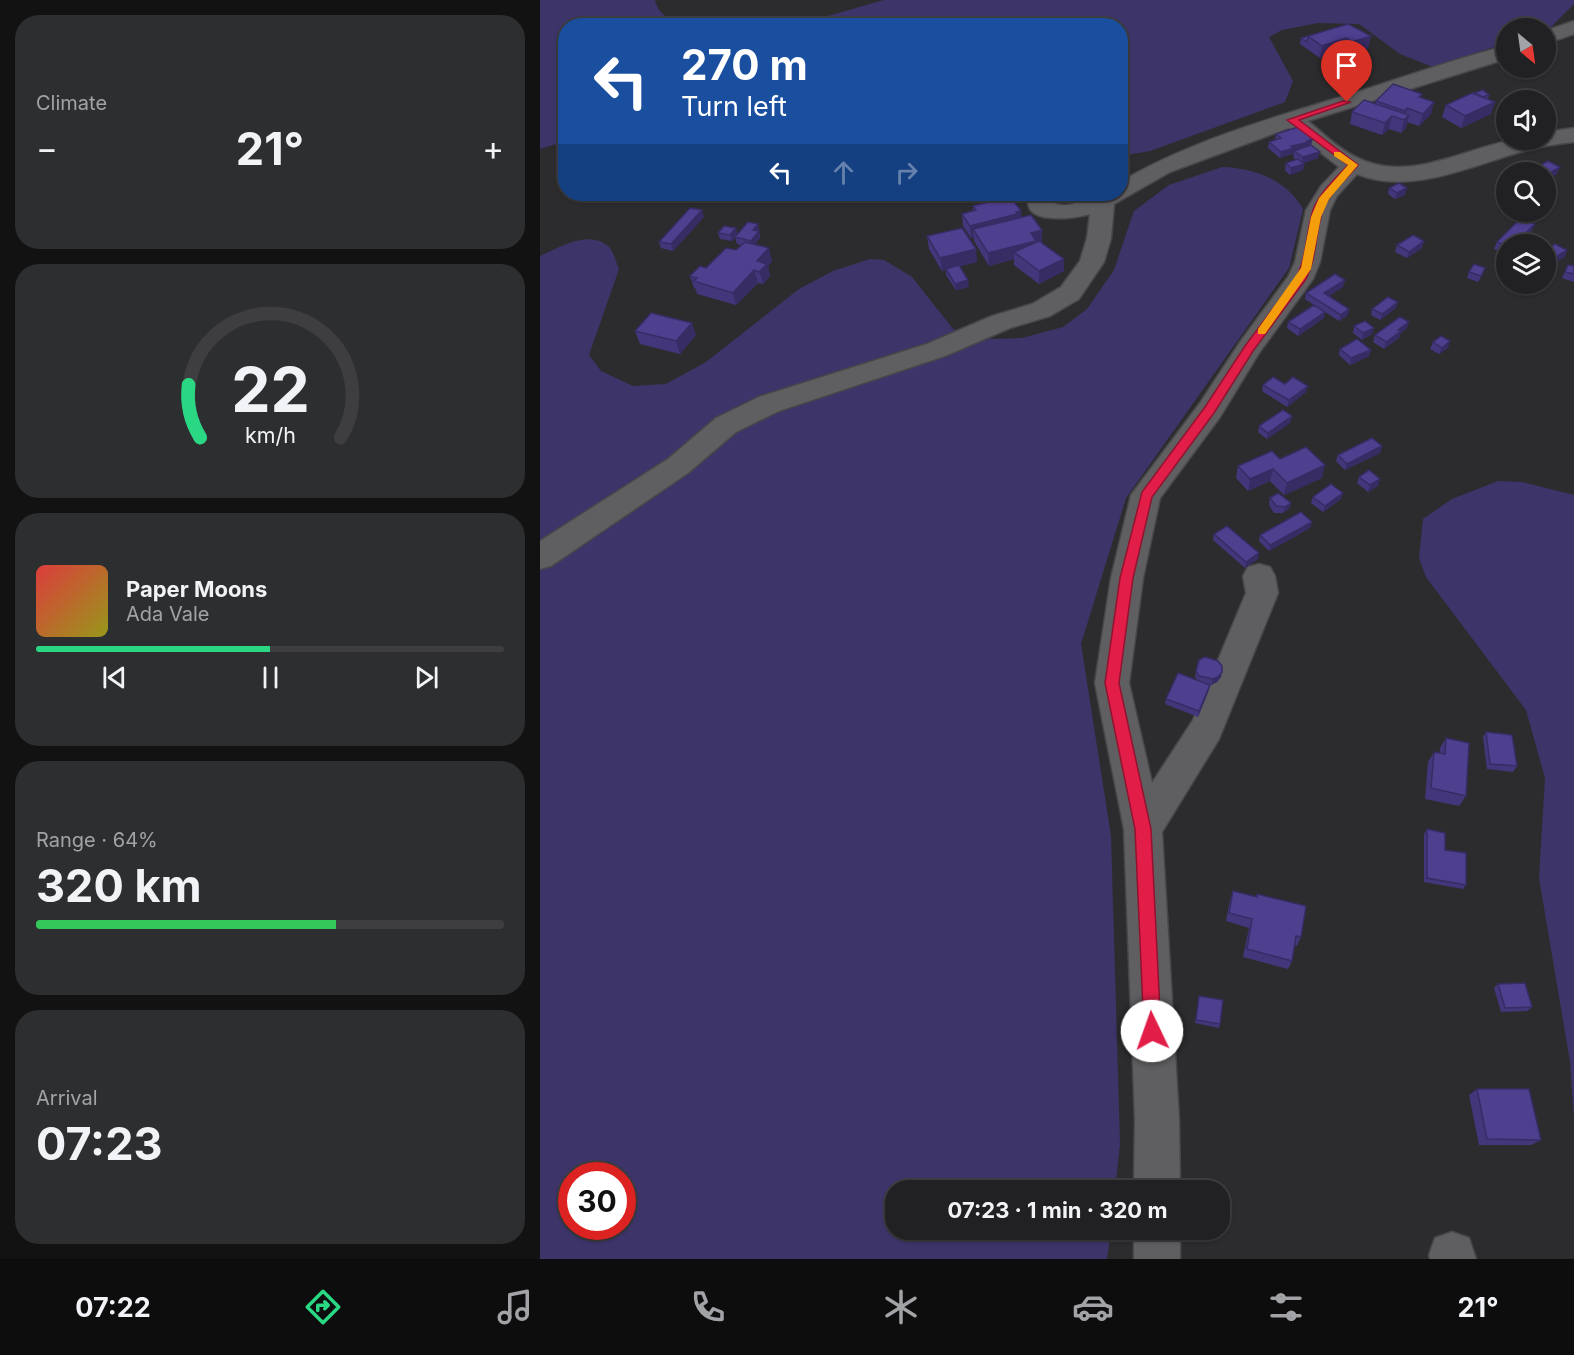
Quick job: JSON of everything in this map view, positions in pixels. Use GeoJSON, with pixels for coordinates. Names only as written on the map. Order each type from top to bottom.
{"type":"FeatureCollection","features":[{"type":"Feature","properties":{"kind":"street"},"geometry":{"type":"LineString","coordinates":[[1556,34],[1574,27]]}},
{"type":"Feature","properties":{"kind":"street"},"geometry":{"type":"LineString","coordinates":[[1128,172],[1162,166],[1292,120],[1496,55]]}},
{"type":"Feature","properties":{"kind":"street"},"geometry":{"type":"LineString","coordinates":[[1292,120],[1353,165],[1380,173],[1412,174],[1502,150]]}},
{"type":"Feature","properties":{"kind":"street"},"geometry":{"type":"LineString","coordinates":[[1556,137],[1574,135]]}},
{"type":"Feature","properties":{"kind":"street"},"geometry":{"type":"LineString","coordinates":[[1157,1180],[1143,829],[1112,683],[1127,578],[1146,495],[1210,410],[1249,348],[1300,279],[1306,269],[1318,209],[1324,198],[1353,165]]}},
{"type":"Feature","properties":{"kind":"street"},"geometry":{"type":"LineString","coordinates":[[1128,186],[1162,166]]}},
{"type":"Feature","properties":{"kind":"street"},"geometry":{"type":"LineString","coordinates":[[1039,201],[1041,206],[1055,212],[1085,208],[1100,201]]}},
{"type":"Feature","properties":{"kind":"street"},"geometry":{"type":"LineString","coordinates":[[540,556],[678,466],[726,425],[769,404],[936,350],[1001,322],[1041,310],[1070,292],[1092,261],[1111,201]]}},
{"type":"Feature","properties":{"kind":"street"},"geometry":{"type":"LineString","coordinates":[[1143,829],[1207,728],[1262,593],[1259,576]]}},
{"type":"Feature","properties":{"kind":"street"},"geometry":{"type":"LineString","coordinates":[[1157,1240],[1157,1259]]}},
{"type":"Feature","properties":{"kind":"shaded area"},"geometry":{"type":"Polygon","coordinates":[[[540,0],[655,0],[663,14],[669,18],[558,18],[558,143],[540,149],[540,0]]]}},
{"type":"Feature","properties":{"kind":"shaded area"},"geometry":{"type":"Polygon","coordinates":[[[884,0],[1574,0],[1574,4],[1556,22],[1556,18],[1496,18],[1496,46],[1433,67],[1400,54],[1359,24],[1318,23],[1282,30],[1269,37],[1293,81],[1285,102],[1150,151],[1128,155],[1128,18],[821,18],[884,0]]]}},
{"type":"Feature","properties":{"kind":"shaded area"},"geometry":{"type":"Polygon","coordinates":[[[1222,167],[1257,173],[1279,183],[1288,190],[1303,209],[1289,268],[1126,498],[1081,644],[1111,836],[1120,1144],[1116,1180],[885,1180],[885,1240],[1110,1240],[1107,1259],[540,1259],[540,256],[574,241],[592,240],[609,247],[619,269],[589,355],[601,371],[633,386],[666,384],[706,362],[799,289],[833,271],[870,259],[884,260],[912,277],[953,329],[993,339],[1022,338],[1063,327],[1087,309],[1114,270],[1134,211],[1169,185],[1222,167]]]}},
{"type":"Feature","properties":{"kind":"shaded area"},"geometry":{"type":"Polygon","coordinates":[[[1498,481],[1522,482],[1574,495],[1574,1117],[1570,1062],[1539,878],[1545,778],[1526,710],[1426,577],[1419,558],[1423,519],[1452,499],[1498,481]]]}},
{"type":"Feature","properties":{"kind":"building"},"geometry":{"type":"Polygon","coordinates":[[[1348,24],[1371,36],[1352,42],[1346,38],[1322,46],[1308,36],[1348,24]]]}},
{"type":"Feature","properties":{"kind":"building"},"geometry":{"type":"Polygon","coordinates":[[[1393,84],[1422,94],[1419,97],[1434,102],[1423,114],[1407,108],[1405,111],[1376,101],[1393,84]]]}},
{"type":"Feature","properties":{"kind":"building"},"geometry":{"type":"Polygon","coordinates":[[[1483,90],[1489,95],[1483,97],[1474,93],[1483,90]]]}},
{"type":"Feature","properties":{"kind":"building"},"geometry":{"type":"Polygon","coordinates":[[[1472,93],[1495,102],[1465,116],[1446,105],[1472,93]]]}},
{"type":"Feature","properties":{"kind":"building"},"geometry":{"type":"Polygon","coordinates":[[[1364,100],[1409,115],[1404,120],[1392,116],[1385,123],[1352,112],[1364,100]]]}},
{"type":"Feature","properties":{"kind":"building"},"geometry":{"type":"Polygon","coordinates":[[[1298,127],[1313,139],[1307,141],[1310,142],[1291,146],[1294,148],[1281,152],[1269,142],[1281,138],[1276,134],[1298,127]]]}},
{"type":"Feature","properties":{"kind":"building"},"geometry":{"type":"Polygon","coordinates":[[[1311,145],[1320,152],[1303,157],[1294,151],[1311,145]]]}},
{"type":"Feature","properties":{"kind":"building"},"geometry":{"type":"Polygon","coordinates":[[[1298,159],[1304,164],[1291,168],[1286,163],[1298,159]]]}},
{"type":"Feature","properties":{"kind":"building"},"geometry":{"type":"Polygon","coordinates":[[[1399,183],[1407,188],[1397,193],[1389,188],[1399,183]]]}},
{"type":"Feature","properties":{"kind":"building"},"geometry":{"type":"Polygon","coordinates":[[[993,201],[1014,201],[1021,211],[970,226],[962,214],[976,210],[973,206],[993,201]]]}},
{"type":"Feature","properties":{"kind":"building"},"geometry":{"type":"Polygon","coordinates":[[[690,208],[702,210],[671,244],[659,242],[690,208]]]}},
{"type":"Feature","properties":{"kind":"building"},"geometry":{"type":"Polygon","coordinates":[[[1031,215],[1042,230],[1031,233],[1036,241],[988,253],[973,229],[1031,215]]]}},
{"type":"Feature","properties":{"kind":"building"},"geometry":{"type":"Polygon","coordinates":[[[748,222],[758,224],[753,230],[759,231],[751,241],[735,237],[748,222]]]}},
{"type":"Feature","properties":{"kind":"building"},"geometry":{"type":"Polygon","coordinates":[[[1517,222],[1535,224],[1524,234],[1505,234],[1517,222]]]}},
{"type":"Feature","properties":{"kind":"building"},"geometry":{"type":"Polygon","coordinates":[[[724,226],[736,228],[730,235],[718,233],[724,226]]]}},
{"type":"Feature","properties":{"kind":"building"},"geometry":{"type":"Polygon","coordinates":[[[962,228],[976,249],[940,258],[927,236],[962,228]]]}},
{"type":"Feature","properties":{"kind":"building"},"geometry":{"type":"Polygon","coordinates":[[[1413,235],[1424,241],[1409,252],[1397,245],[1413,235]]]}},
{"type":"Feature","properties":{"kind":"building"},"geometry":{"type":"Polygon","coordinates":[[[1039,241],[1064,259],[1039,271],[1014,252],[1039,241]]]}},
{"type":"Feature","properties":{"kind":"building"},"geometry":{"type":"Polygon","coordinates":[[[745,242],[769,248],[757,261],[767,264],[759,272],[754,270],[733,293],[693,281],[697,278],[690,276],[700,266],[706,268],[726,248],[736,250],[745,242]]]}},
{"type":"Feature","properties":{"kind":"building"},"geometry":{"type":"Polygon","coordinates":[[[1556,244],[1567,250],[1556,257],[1556,244]]]}},
{"type":"Feature","properties":{"kind":"building"},"geometry":{"type":"Polygon","coordinates":[[[1474,264],[1485,268],[1481,276],[1469,272],[1474,264]]]}},
{"type":"Feature","properties":{"kind":"building"},"geometry":{"type":"Polygon","coordinates":[[[959,265],[968,280],[955,284],[946,269],[959,265]]]}},
{"type":"Feature","properties":{"kind":"building"},"geometry":{"type":"Polygon","coordinates":[[[1568,265],[1574,266],[1574,274],[1565,272],[1568,265]]]}},
{"type":"Feature","properties":{"kind":"building"},"geometry":{"type":"Polygon","coordinates":[[[1335,274],[1345,280],[1324,293],[1349,309],[1341,315],[1306,293],[1335,274]]]}},
{"type":"Feature","properties":{"kind":"building"},"geometry":{"type":"Polygon","coordinates":[[[1388,297],[1398,302],[1382,314],[1372,309],[1388,297]]]}},
{"type":"Feature","properties":{"kind":"building"},"geometry":{"type":"Polygon","coordinates":[[[1314,305],[1325,312],[1300,329],[1288,322],[1314,305]]]}},
{"type":"Feature","properties":{"kind":"building"},"geometry":{"type":"Polygon","coordinates":[[[651,313],[692,323],[676,341],[635,331],[651,313]]]}},
{"type":"Feature","properties":{"kind":"building"},"geometry":{"type":"Polygon","coordinates":[[[1400,317],[1409,322],[1386,342],[1375,335],[1400,317]]]}},
{"type":"Feature","properties":{"kind":"building"},"geometry":{"type":"Polygon","coordinates":[[[1365,321],[1374,328],[1363,333],[1354,326],[1365,321]]]}},
{"type":"Feature","properties":{"kind":"building"},"geometry":{"type":"Polygon","coordinates":[[[1441,336],[1450,341],[1442,348],[1433,342],[1441,336]]]}},
{"type":"Feature","properties":{"kind":"building"},"geometry":{"type":"Polygon","coordinates":[[[1357,339],[1371,350],[1351,358],[1340,349],[1357,339]]]}},
{"type":"Feature","properties":{"kind":"building"},"geometry":{"type":"Polygon","coordinates":[[[1273,377],[1285,384],[1293,377],[1308,386],[1289,400],[1263,385],[1273,377]]]}},
{"type":"Feature","properties":{"kind":"building"},"geometry":{"type":"Polygon","coordinates":[[[1283,410],[1292,416],[1268,433],[1259,426],[1283,410]]]}},
{"type":"Feature","properties":{"kind":"building"},"geometry":{"type":"Polygon","coordinates":[[[1372,438],[1382,446],[1347,464],[1338,455],[1372,438]]]}},
{"type":"Feature","properties":{"kind":"building"},"geometry":{"type":"Polygon","coordinates":[[[1306,447],[1325,465],[1287,483],[1273,469],[1250,479],[1238,466],[1272,451],[1280,459],[1306,447]]]}},
{"type":"Feature","properties":{"kind":"building"},"geometry":{"type":"Polygon","coordinates":[[[1369,470],[1380,479],[1370,485],[1359,477],[1369,470]]]}},
{"type":"Feature","properties":{"kind":"building"},"geometry":{"type":"Polygon","coordinates":[[[1331,484],[1343,493],[1325,506],[1313,497],[1331,484]]]}},
{"type":"Feature","properties":{"kind":"building"},"geometry":{"type":"Polygon","coordinates":[[[1278,493],[1291,503],[1285,507],[1276,506],[1270,498],[1278,493]]]}},
{"type":"Feature","properties":{"kind":"building"},"geometry":{"type":"Polygon","coordinates":[[[1301,512],[1312,522],[1270,545],[1260,535],[1301,512]]]}},
{"type":"Feature","properties":{"kind":"building"},"geometry":{"type":"Polygon","coordinates":[[[1227,526],[1259,553],[1246,562],[1214,534],[1227,526]]]}},
{"type":"Feature","properties":{"kind":"building"},"geometry":{"type":"Polygon","coordinates":[[[1205,657],[1218,661],[1222,666],[1222,672],[1218,677],[1213,679],[1199,676],[1196,671],[1199,660],[1205,657]]]}},
{"type":"Feature","properties":{"kind":"building"},"geometry":{"type":"Polygon","coordinates":[[[1178,673],[1210,685],[1199,711],[1166,699],[1178,673]]]}},
{"type":"Feature","properties":{"kind":"building"},"geometry":{"type":"Polygon","coordinates":[[[1486,732],[1512,735],[1517,766],[1490,764],[1486,732]]]}},
{"type":"Feature","properties":{"kind":"building"},"geometry":{"type":"Polygon","coordinates":[[[1446,738],[1469,743],[1466,796],[1431,788],[1434,752],[1445,754],[1446,738]]]}},
{"type":"Feature","properties":{"kind":"building"},"geometry":{"type":"Polygon","coordinates":[[[1427,829],[1445,833],[1445,850],[1466,853],[1466,885],[1427,878],[1427,829]]]}},
{"type":"Feature","properties":{"kind":"building"},"geometry":{"type":"Polygon","coordinates":[[[1233,891],[1257,897],[1257,894],[1306,906],[1301,937],[1296,936],[1292,961],[1247,949],[1252,919],[1229,913],[1233,891]]]}},
{"type":"Feature","properties":{"kind":"building"},"geometry":{"type":"Polygon","coordinates":[[[1525,983],[1532,1007],[1505,1008],[1498,984],[1525,983]]]}},
{"type":"Feature","properties":{"kind":"building"},"geometry":{"type":"Polygon","coordinates":[[[1199,996],[1223,1000],[1220,1024],[1196,1020],[1199,996]]]}},
{"type":"Feature","properties":{"kind":"building"},"geometry":{"type":"Polygon","coordinates":[[[1477,1089],[1529,1089],[1541,1140],[1487,1139],[1477,1089]]]}},
{"type":"Feature","properties":{"kind":"slow traffic"},"geometry":{"type":"LineString","coordinates":[[1262,332],[1306,269],[1318,209],[1324,198],[1353,165],[1337,154]]}},
{"type":"Feature","properties":{"kind":"route"},"geometry":{"type":"LineString","coordinates":[[1152,1031],[1143,829],[1112,683],[1127,578],[1146,495],[1210,410],[1249,348],[1300,279],[1306,269],[1318,209],[1324,198],[1353,165],[1292,120],[1347,102]]}}]}
